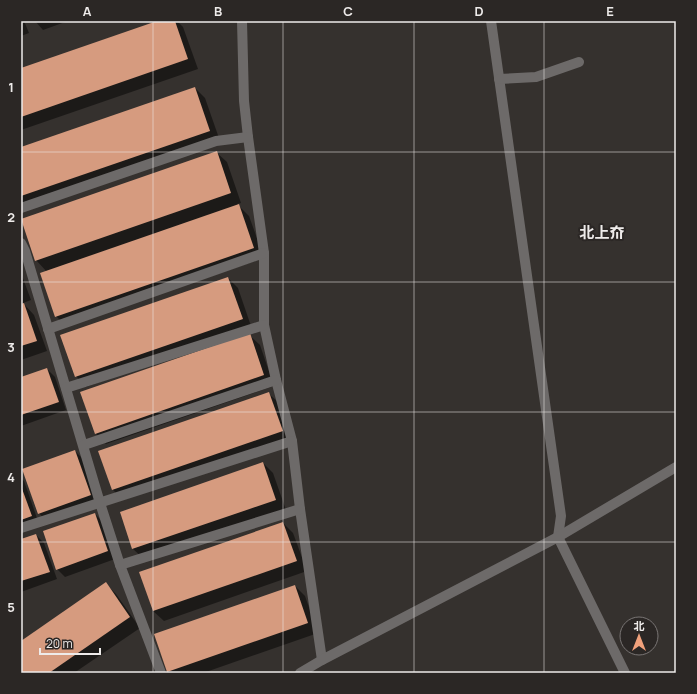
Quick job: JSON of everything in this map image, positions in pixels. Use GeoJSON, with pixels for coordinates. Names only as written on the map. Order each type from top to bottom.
{"type":"FeatureCollection","features":[{"type":"Feature","properties":{"kind":"street"},"geometry":{"type":"LineString","coordinates":[[242,21],[244,101],[264,253],[264,325],[276,380],[292,441],[300,509],[322,660]]}},
{"type":"Feature","properties":{"kind":"street"},"geometry":{"type":"LineString","coordinates":[[491,21],[560,516],[558,537],[625,673]]}},
{"type":"Feature","properties":{"kind":"street"},"geometry":{"type":"LineString","coordinates":[[499,79],[536,77],[579,62]]}},
{"type":"Feature","properties":{"kind":"street"},"geometry":{"type":"LineString","coordinates":[[21,208],[216,141],[248,137]]}},
{"type":"Feature","properties":{"kind":"street"},"geometry":{"type":"LineString","coordinates":[[21,243],[25,251],[120,565],[160,673]]}},
{"type":"Feature","properties":{"kind":"street"},"geometry":{"type":"LineString","coordinates":[[48,329],[264,253]]}},
{"type":"Feature","properties":{"kind":"street"},"geometry":{"type":"LineString","coordinates":[[66,388],[264,325]]}},
{"type":"Feature","properties":{"kind":"street"},"geometry":{"type":"LineString","coordinates":[[84,445],[276,380]]}},
{"type":"Feature","properties":{"kind":"street"},"geometry":{"type":"LineString","coordinates":[[21,528],[292,441]]}},
{"type":"Feature","properties":{"kind":"street"},"geometry":{"type":"LineString","coordinates":[[300,673],[322,660],[558,537],[676,467]]}},
{"type":"Feature","properties":{"kind":"street"},"geometry":{"type":"LineString","coordinates":[[120,565],[300,509]]}},
{"type":"Feature","properties":{"kind":"building"},"geometry":{"type":"Polygon","coordinates":[[[157,21],[175,21],[188,59],[21,117],[21,68],[157,21]]]}},
{"type":"Feature","properties":{"kind":"building"},"geometry":{"type":"Polygon","coordinates":[[[195,87],[210,131],[21,196],[21,147],[195,87]]]}},
{"type":"Feature","properties":{"kind":"building"},"geometry":{"type":"Polygon","coordinates":[[[217,151],[231,193],[35,261],[21,219],[217,151]]]}},
{"type":"Feature","properties":{"kind":"building"},"geometry":{"type":"Polygon","coordinates":[[[239,204],[254,248],[55,317],[40,273],[239,204]]]}},
{"type":"Feature","properties":{"kind":"building"},"geometry":{"type":"Polygon","coordinates":[[[228,277],[243,319],[75,377],[60,335],[228,277]]]}},
{"type":"Feature","properties":{"kind":"building"},"geometry":{"type":"Polygon","coordinates":[[[24,303],[37,341],[21,346],[21,304],[24,303]]]}},
{"type":"Feature","properties":{"kind":"building"},"geometry":{"type":"Polygon","coordinates":[[[250,333],[264,375],[95,434],[80,392],[250,333]]]}},
{"type":"Feature","properties":{"kind":"building"},"geometry":{"type":"Polygon","coordinates":[[[47,368],[59,402],[21,415],[21,377],[47,368]]]}},
{"type":"Feature","properties":{"kind":"building"},"geometry":{"type":"Polygon","coordinates":[[[269,392],[283,431],[112,490],[98,451],[269,392]]]}},
{"type":"Feature","properties":{"kind":"building"},"geometry":{"type":"Polygon","coordinates":[[[75,450],[91,495],[38,514],[22,469],[75,450]]]}},
{"type":"Feature","properties":{"kind":"building"},"geometry":{"type":"Polygon","coordinates":[[[263,462],[276,500],[132,549],[120,512],[263,462]]]}},
{"type":"Feature","properties":{"kind":"building"},"geometry":{"type":"Polygon","coordinates":[[[21,486],[32,516],[21,520],[21,486]]]}},
{"type":"Feature","properties":{"kind":"building"},"geometry":{"type":"Polygon","coordinates":[[[95,513],[108,551],[56,570],[43,531],[95,513]]]}},
{"type":"Feature","properties":{"kind":"building"},"geometry":{"type":"Polygon","coordinates":[[[283,522],[297,561],[153,611],[139,572],[283,522]]]}},
{"type":"Feature","properties":{"kind":"building"},"geometry":{"type":"Polygon","coordinates":[[[36,534],[50,572],[21,581],[21,539],[36,534]]]}},
{"type":"Feature","properties":{"kind":"building"},"geometry":{"type":"Polygon","coordinates":[[[106,582],[130,617],[49,673],[21,673],[21,641],[106,582]]]}},
{"type":"Feature","properties":{"kind":"building"},"geometry":{"type":"Polygon","coordinates":[[[295,585],[308,623],[167,672],[154,634],[295,585]]]}},
{"type":"Feature","properties":{"kind":"district","name":"北上夼"},"geometry":{"type":"Point","coordinates":[602,233]}}]}
